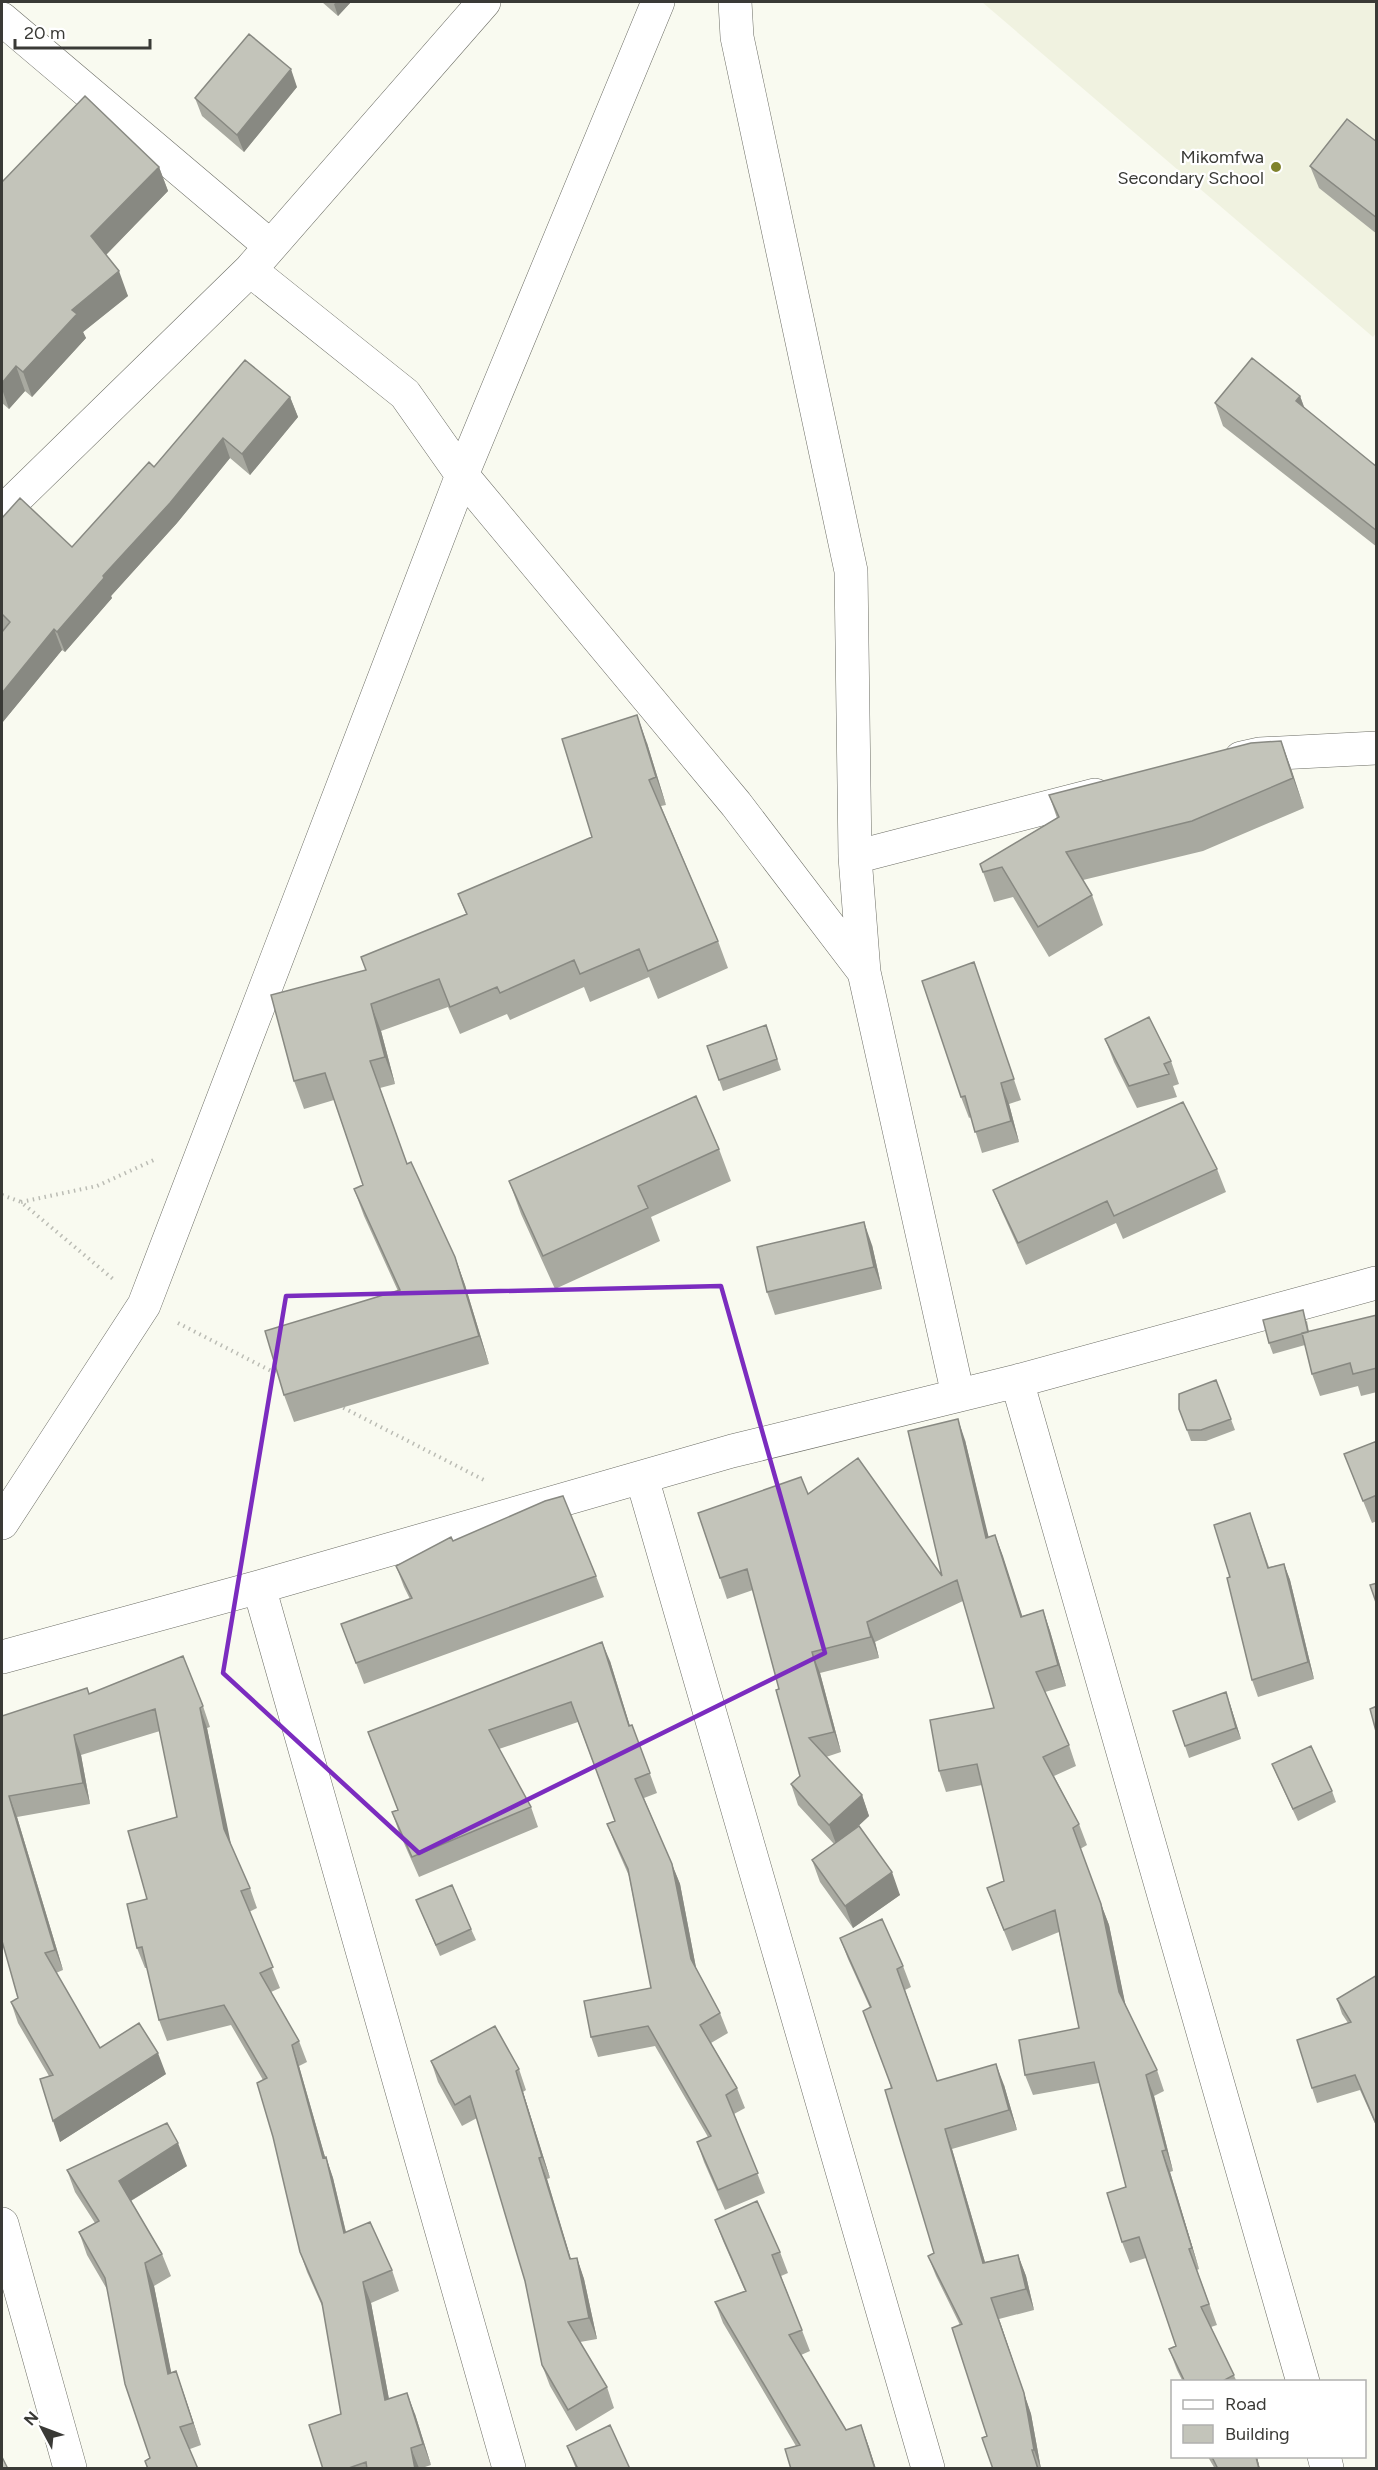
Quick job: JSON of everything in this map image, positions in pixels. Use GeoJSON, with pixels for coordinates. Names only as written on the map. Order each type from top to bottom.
{"type":"FeatureCollection","features":[{"type":"Feature","properties":{"kind":"street"},"geometry":{"type":"LineString","coordinates":[[2,512],[260,257],[484,2]]}},
{"type":"Feature","properties":{"kind":"street"},"geometry":{"type":"LineString","coordinates":[[2,1522],[144,1305],[462,475],[658,2]]}},
{"type":"Feature","properties":{"kind":"street"},"geometry":{"type":"LineString","coordinates":[[735,2],[737,37],[851,571],[855,857],[864,972],[958,1395]]}},
{"type":"Feature","properties":{"kind":"street"},"geometry":{"type":"LineString","coordinates":[[2,19],[405,394],[462,475],[736,804],[864,972]]}},
{"type":"Feature","properties":{"kind":"street"},"geometry":{"type":"LineString","coordinates":[[1213,765],[1259,753],[1377,748]]}},
{"type":"Feature","properties":{"kind":"street"},"geometry":{"type":"LineString","coordinates":[[855,857],[1121,789]]}},
{"type":"Feature","properties":{"kind":"street"},"geometry":{"type":"LineString","coordinates":[[2,1657],[259,1587],[642,1478],[732,1450],[1017,1381],[1377,1283]]}},
{"type":"Feature","properties":{"kind":"street"},"geometry":{"type":"LineString","coordinates":[[1017,1381],[1302,2380]]}},
{"type":"Feature","properties":{"kind":"street"},"geometry":{"type":"LineString","coordinates":[[642,1478],[928,2469]]}},
{"type":"Feature","properties":{"kind":"street"},"geometry":{"type":"LineString","coordinates":[[259,1587],[509,2469]]}},
{"type":"Feature","properties":{"kind":"street"},"geometry":{"type":"LineString","coordinates":[[2,2224],[70,2469]]}},
{"type":"Feature","properties":{"kind":"path"},"geometry":{"type":"LineString","coordinates":[[21,1202],[98,1186],[211,1134]]}},
{"type":"Feature","properties":{"kind":"path"},"geometry":{"type":"LineString","coordinates":[[2,1195],[21,1202],[144,1305],[282,1376]]}},
{"type":"Feature","properties":{"kind":"path"},"geometry":{"type":"LineString","coordinates":[[334,1403],[535,1507]]}},
{"type":"Feature","properties":{"kind":"highlighted area"},"geometry":{"type":"Polygon","coordinates":[[[721,1286],[825,1653],[419,1853],[223,1673],[286,1296],[721,1286]]]}},
{"type":"Feature","properties":{"kind":"shaded area","name":"Mikomfwa Secondary School"},"geometry":{"type":"Polygon","coordinates":[[[982,2],[1376,2],[1376,333],[1373,337],[982,2]]]}},
{"type":"Feature","properties":{"kind":"building"},"geometry":{"type":"Polygon","coordinates":[[[249,34],[291,69],[237,135],[195,98],[249,34]]]}},
{"type":"Feature","properties":{"kind":"building"},"geometry":{"type":"Polygon","coordinates":[[[85,96],[159,167],[91,236],[119,271],[72,310],[77,314],[23,372],[16,366],[2,383],[2,182],[85,96]]]}},
{"type":"Feature","properties":{"kind":"building"},"geometry":{"type":"Polygon","coordinates":[[[1347,119],[1377,142],[1377,218],[1310,166],[1347,119]]]}},
{"type":"Feature","properties":{"kind":"building"},"geometry":{"type":"Polygon","coordinates":[[[1252,358],[1300,396],[1296,401],[1377,467],[1377,531],[1215,403],[1252,358]]]}},
{"type":"Feature","properties":{"kind":"building"},"geometry":{"type":"Polygon","coordinates":[[[245,360],[290,397],[242,454],[223,438],[170,503],[103,576],[104,578],[57,632],[54,629],[2,693],[2,632],[10,622],[2,614],[2,518],[20,498],[72,547],[149,462],[154,467],[245,360]]]}},
{"type":"Feature","properties":{"kind":"building"},"geometry":{"type":"Polygon","coordinates":[[[637,715],[656,777],[649,780],[718,941],[648,971],[639,949],[580,974],[574,960],[500,993],[497,987],[450,1007],[439,979],[371,1004],[385,1057],[370,1061],[407,1164],[411,1162],[455,1257],[479,1336],[284,1395],[265,1331],[400,1290],[354,1189],[363,1185],[325,1073],[294,1081],[271,995],[366,970],[361,957],[467,914],[458,894],[592,837],[562,739],[637,715]]]}},
{"type":"Feature","properties":{"kind":"building"},"geometry":{"type":"Polygon","coordinates":[[[1281,741],[1293,778],[1192,821],[1066,852],[1092,895],[1038,927],[1002,867],[983,872],[980,864],[1059,817],[1049,795],[1251,743],[1281,741]]]}},
{"type":"Feature","properties":{"kind":"building"},"geometry":{"type":"Polygon","coordinates":[[[974,962],[1014,1079],[1001,1083],[1011,1121],[975,1132],[965,1096],[961,1097],[922,981],[974,962]]]}},
{"type":"Feature","properties":{"kind":"building"},"geometry":{"type":"Polygon","coordinates":[[[1149,1017],[1171,1061],[1164,1064],[1169,1074],[1129,1086],[1105,1039],[1149,1017]]]}},
{"type":"Feature","properties":{"kind":"building"},"geometry":{"type":"Polygon","coordinates":[[[766,1025],[777,1059],[719,1080],[707,1046],[766,1025]]]}},
{"type":"Feature","properties":{"kind":"building"},"geometry":{"type":"Polygon","coordinates":[[[696,1096],[719,1149],[638,1186],[648,1208],[543,1256],[509,1181],[696,1096]]]}},
{"type":"Feature","properties":{"kind":"building"},"geometry":{"type":"Polygon","coordinates":[[[1183,1102],[1217,1169],[1114,1216],[1107,1201],[1018,1243],[993,1190],[1183,1102]]]}},
{"type":"Feature","properties":{"kind":"building"},"geometry":{"type":"Polygon","coordinates":[[[864,1222],[874,1267],[767,1292],[757,1247],[864,1222]]]}},
{"type":"Feature","properties":{"kind":"building"},"geometry":{"type":"Polygon","coordinates":[[[1303,1310],[1308,1332],[1269,1343],[1263,1320],[1303,1310]]]}},
{"type":"Feature","properties":{"kind":"building"},"geometry":{"type":"Polygon","coordinates":[[[1377,1315],[1377,1368],[1353,1374],[1350,1363],[1312,1374],[1302,1333],[1377,1315]]]}},
{"type":"Feature","properties":{"kind":"building"},"geometry":{"type":"Polygon","coordinates":[[[1216,1380],[1231,1419],[1201,1430],[1187,1430],[1179,1409],[1179,1394],[1216,1380]]]}},
{"type":"Feature","properties":{"kind":"building"},"geometry":{"type":"Polygon","coordinates":[[[958,1419],[986,1538],[995,1535],[1021,1617],[1043,1610],[1058,1665],[1036,1672],[1069,1745],[1043,1757],[1079,1824],[1073,1828],[1101,1904],[1119,1992],[1157,2070],[1146,2075],[1166,2150],[1162,2151],[1192,2248],[1189,2249],[1209,2304],[1201,2307],[1234,2375],[1225,2380],[1184,2380],[1169,2349],[1176,2346],[1139,2237],[1122,2242],[1107,2193],[1126,2187],[1094,2062],[1025,2075],[1019,2040],[1079,2028],[1055,1910],[1004,1930],[987,1888],[1004,1881],[977,1764],[939,1771],[930,1720],[994,1708],[957,1580],[867,1622],[871,1637],[812,1652],[834,1732],[809,1738],[862,1795],[829,1825],[791,1784],[800,1776],[776,1690],[779,1689],[747,1569],[720,1578],[698,1513],[801,1477],[808,1494],[858,1458],[942,1576],[908,1431],[958,1419]]]}},
{"type":"Feature","properties":{"kind":"building"},"geometry":{"type":"Polygon","coordinates":[[[1377,1441],[1377,1495],[1363,1501],[1344,1454],[1377,1441]]]}},
{"type":"Feature","properties":{"kind":"building"},"geometry":{"type":"Polygon","coordinates":[[[563,1496],[596,1576],[356,1663],[341,1624],[412,1598],[396,1566],[451,1537],[453,1541],[545,1501],[563,1496]]]}},
{"type":"Feature","properties":{"kind":"building"},"geometry":{"type":"Polygon","coordinates":[[[1250,1513],[1268,1568],[1284,1564],[1308,1662],[1252,1680],[1227,1578],[1230,1577],[1214,1525],[1250,1513]]]}},
{"type":"Feature","properties":{"kind":"building"},"geometry":{"type":"Polygon","coordinates":[[[1377,1583],[1377,1605],[1370,1585],[1377,1583]]]}},
{"type":"Feature","properties":{"kind":"building"},"geometry":{"type":"Polygon","coordinates":[[[602,1642],[629,1726],[632,1725],[650,1773],[635,1779],[672,1864],[691,1959],[720,2013],[700,2025],[737,2088],[726,2095],[758,2173],[718,2190],[697,2142],[711,2136],[648,2026],[591,2037],[584,2001],[651,1988],[628,1869],[607,1824],[615,1821],[571,1702],[489,1730],[531,1807],[412,1857],[392,1812],[398,1810],[368,1732],[602,1642]]]}},
{"type":"Feature","properties":{"kind":"building"},"geometry":{"type":"Polygon","coordinates":[[[183,1656],[203,1706],[200,1708],[224,1829],[250,1888],[241,1891],[273,1967],[260,1973],[299,2041],[292,2045],[323,2158],[326,2157],[344,2233],[370,2222],[392,2270],[363,2282],[385,2400],[407,2393],[423,2444],[411,2448],[415,2469],[367,2469],[366,2462],[346,2469],[323,2469],[309,2425],[341,2414],[322,2303],[300,2252],[273,2137],[257,2083],[267,2078],[224,2005],[159,2020],[142,1947],[137,1948],[127,1904],[147,1899],[128,1831],[177,1817],[155,1709],[74,1735],[83,1783],[9,1796],[55,1950],[45,1953],[100,2048],[139,2023],[158,2053],[53,2121],[40,2079],[53,2075],[11,2002],[18,1998],[2,1941],[2,1716],[87,1688],[89,1694],[183,1656]]]}},
{"type":"Feature","properties":{"kind":"building"},"geometry":{"type":"Polygon","coordinates":[[[1226,1692],[1236,1728],[1185,1746],[1173,1711],[1226,1692]]]}},
{"type":"Feature","properties":{"kind":"building"},"geometry":{"type":"Polygon","coordinates":[[[1377,1706],[1377,1735],[1370,1709],[1377,1706]]]}},
{"type":"Feature","properties":{"kind":"building"},"geometry":{"type":"Polygon","coordinates":[[[1311,1746],[1332,1791],[1293,1809],[1272,1764],[1311,1746]]]}},
{"type":"Feature","properties":{"kind":"building"},"geometry":{"type":"Polygon","coordinates":[[[859,1826],[892,1872],[845,1906],[812,1860],[859,1826]]]}},
{"type":"Feature","properties":{"kind":"building"},"geometry":{"type":"Polygon","coordinates":[[[452,1885],[471,1929],[436,1945],[416,1900],[452,1885]]]}},
{"type":"Feature","properties":{"kind":"building"},"geometry":{"type":"Polygon","coordinates":[[[882,1919],[903,1966],[897,1969],[937,2081],[996,2064],[1009,2110],[945,2129],[983,2263],[1018,2255],[1026,2289],[991,2298],[1024,2393],[1034,2450],[1032,2450],[1038,2469],[993,2469],[982,2438],[987,2436],[952,2328],[962,2324],[928,2256],[934,2253],[885,2090],[892,2088],[863,2011],[871,2007],[840,1938],[882,1919]]]}},
{"type":"Feature","properties":{"kind":"building"},"geometry":{"type":"Polygon","coordinates":[[[1377,1975],[1377,2126],[1355,2075],[1312,2088],[1297,2040],[1351,2022],[1337,1999],[1377,1975]]]}},
{"type":"Feature","properties":{"kind":"building"},"geometry":{"type":"Polygon","coordinates":[[[495,2026],[519,2069],[516,2071],[542,2157],[539,2158],[570,2259],[577,2258],[589,2318],[568,2322],[607,2387],[568,2410],[542,2365],[525,2281],[470,2096],[455,2105],[431,2061],[495,2026]]]}},
{"type":"Feature","properties":{"kind":"building"},"geometry":{"type":"Polygon","coordinates":[[[167,2123],[178,2143],[119,2181],[162,2254],[145,2263],[168,2374],[176,2371],[193,2423],[180,2427],[198,2469],[148,2469],[145,2461],[150,2458],[125,2384],[105,2278],[79,2232],[99,2221],[67,2170],[167,2123]]]}},
{"type":"Feature","properties":{"kind":"building"},"geometry":{"type":"Polygon","coordinates":[[[757,2201],[780,2252],[772,2255],[802,2330],[789,2335],[846,2430],[861,2425],[875,2469],[791,2469],[785,2449],[800,2445],[715,2302],[746,2291],[715,2220],[757,2201]]]}},
{"type":"Feature","properties":{"kind":"building"},"geometry":{"type":"Polygon","coordinates":[[[610,2425],[630,2469],[578,2469],[567,2446],[610,2425]]]}},
{"type":"Feature","properties":{"kind":"building"},"geometry":{"type":"Polygon","coordinates":[[[2,2457],[8,2469],[2,2469],[2,2457]]]}},
{"type":"Feature","properties":{"kind":"building"},"geometry":{"type":"Polygon","coordinates":[[[1212,2458],[1256,2458],[1259,2469],[1218,2469],[1212,2458]]]}},
{"type":"Feature","properties":{"kind":"place","name":"Mikomfwa Secondary School"},"geometry":{"type":"Point","coordinates":[1276,167]}}]}
